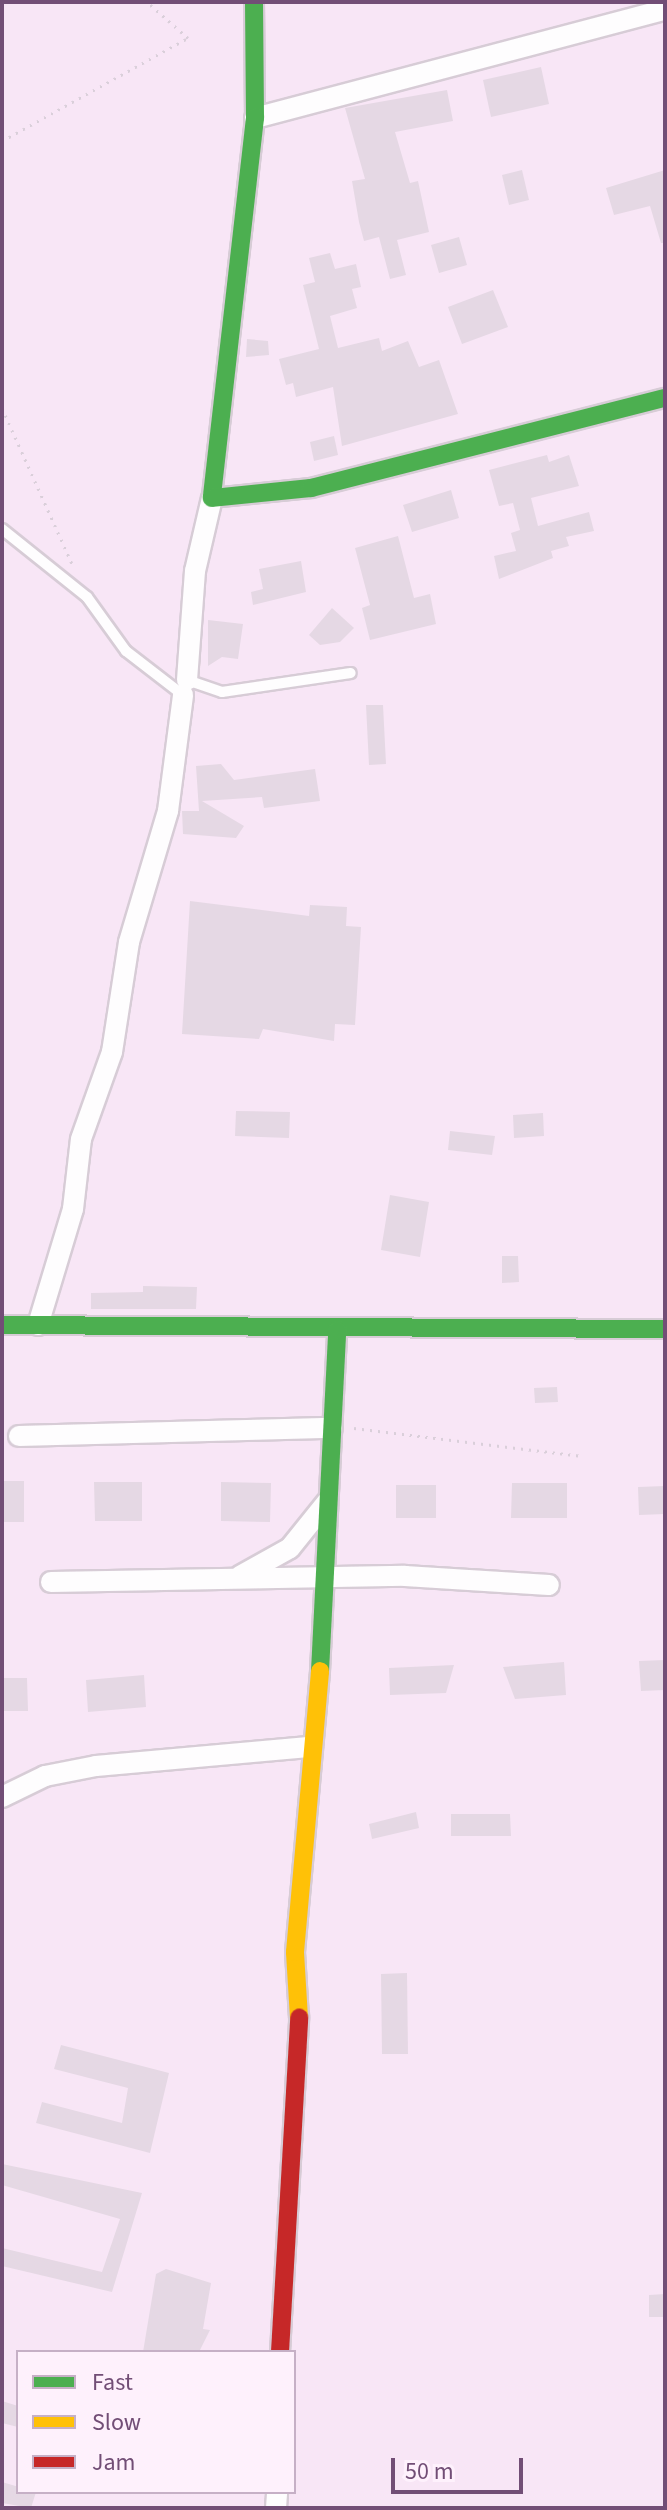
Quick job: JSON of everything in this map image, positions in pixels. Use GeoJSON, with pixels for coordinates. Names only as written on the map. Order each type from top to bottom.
{"type":"FeatureCollection","features":[{"type":"Feature","properties":{"kind":"street"},"geometry":{"type":"LineString","coordinates":[[38,1325],[73,1209],[81,1139],[112,1052],[129,942],[168,811],[185,687],[195,571],[212,498],[255,118],[254,2]]}},
{"type":"Feature","properties":{"kind":"street"},"geometry":{"type":"LineString","coordinates":[[255,118],[665,10]]}},
{"type":"Feature","properties":{"kind":"street"},"geometry":{"type":"LineString","coordinates":[[212,498],[311,488],[665,398]]}},
{"type":"Feature","properties":{"kind":"street"},"geometry":{"type":"LineString","coordinates":[[2,1325],[337,1330],[665,1329]]}},
{"type":"Feature","properties":{"kind":"street"},"geometry":{"type":"LineString","coordinates":[[280,2350],[311,1747],[337,1330]]}},
{"type":"Feature","properties":{"kind":"street"},"geometry":{"type":"LineString","coordinates":[[19,1436],[333,1429]]}},
{"type":"Feature","properties":{"kind":"street"},"geometry":{"type":"LineString","coordinates":[[236,1578],[290,1548],[327,1502]]}},
{"type":"Feature","properties":{"kind":"street"},"geometry":{"type":"LineString","coordinates":[[51,1582],[236,1578],[323,1581],[405,1576],[549,1585]]}},
{"type":"Feature","properties":{"kind":"street"},"geometry":{"type":"LineString","coordinates":[[2,1797],[35,1779],[96,1766],[311,1747]]}},
{"type":"Feature","properties":{"kind":"lane"},"geometry":{"type":"LineString","coordinates":[[2,529],[87,597],[126,651],[185,687],[222,692],[351,673]]}},
{"type":"Feature","properties":{"kind":"path"},"geometry":{"type":"LineString","coordinates":[[2,141],[188,38],[147,2]]}},
{"type":"Feature","properties":{"kind":"path"},"geometry":{"type":"LineString","coordinates":[[2,408],[87,597]]}},
{"type":"Feature","properties":{"kind":"path"},"geometry":{"type":"LineString","coordinates":[[333,1429],[377,1426],[582,1456]]}},
{"type":"Feature","properties":{"kind":"shaded area"},"geometry":{"type":"Polygon","coordinates":[[[2,2],[665,2],[665,2508],[2,2508],[2,2]]]}},
{"type":"Feature","properties":{"kind":"building"},"geometry":{"type":"Polygon","coordinates":[[[541,67],[549,104],[491,117],[483,80],[541,67]]]}},
{"type":"Feature","properties":{"kind":"building"},"geometry":{"type":"Polygon","coordinates":[[[447,90],[453,121],[395,132],[410,183],[418,181],[429,232],[397,240],[406,275],[390,279],[379,237],[364,241],[359,222],[352,181],[365,179],[345,108],[447,90]]]}},
{"type":"Feature","properties":{"kind":"building"},"geometry":{"type":"Polygon","coordinates":[[[522,170],[529,200],[509,205],[502,175],[522,170]]]}},
{"type":"Feature","properties":{"kind":"building"},"geometry":{"type":"Polygon","coordinates":[[[665,170],[665,243],[661,243],[650,206],[614,215],[606,188],[665,170]]]}},
{"type":"Feature","properties":{"kind":"building"},"geometry":{"type":"Polygon","coordinates":[[[459,237],[467,265],[439,273],[431,245],[459,237]]]}},
{"type":"Feature","properties":{"kind":"building"},"geometry":{"type":"Polygon","coordinates":[[[330,253],[335,269],[356,264],[361,287],[352,289],[357,308],[330,316],[338,348],[379,338],[382,351],[408,341],[419,367],[439,360],[458,414],[342,446],[333,387],[296,397],[293,383],[286,385],[279,359],[319,349],[303,285],[315,282],[309,258],[330,253]]]}},
{"type":"Feature","properties":{"kind":"building"},"geometry":{"type":"Polygon","coordinates":[[[493,290],[508,327],[462,344],[448,307],[493,290]]]}},
{"type":"Feature","properties":{"kind":"building"},"geometry":{"type":"Polygon","coordinates":[[[247,339],[268,341],[269,355],[246,357],[247,339]]]}},
{"type":"Feature","properties":{"kind":"building"},"geometry":{"type":"Polygon","coordinates":[[[334,436],[338,455],[314,461],[310,442],[334,436]]]}},
{"type":"Feature","properties":{"kind":"building"},"geometry":{"type":"Polygon","coordinates":[[[547,455],[549,462],[569,455],[579,486],[531,498],[538,526],[589,512],[594,531],[566,537],[569,546],[551,551],[553,558],[499,579],[494,556],[516,551],[511,533],[520,530],[513,503],[499,506],[489,470],[547,455]]]}},
{"type":"Feature","properties":{"kind":"building"},"geometry":{"type":"Polygon","coordinates":[[[451,490],[459,518],[412,532],[403,505],[451,490]]]}},
{"type":"Feature","properties":{"kind":"building"},"geometry":{"type":"Polygon","coordinates":[[[398,536],[414,598],[430,594],[436,624],[370,640],[362,608],[370,605],[355,548],[398,536]]]}},
{"type":"Feature","properties":{"kind":"building"},"geometry":{"type":"Polygon","coordinates":[[[301,561],[306,592],[253,605],[251,592],[263,589],[259,569],[301,561]]]}},
{"type":"Feature","properties":{"kind":"building"},"geometry":{"type":"Polygon","coordinates":[[[332,608],[354,628],[340,642],[320,645],[309,635],[332,608]]]}},
{"type":"Feature","properties":{"kind":"building"},"geometry":{"type":"Polygon","coordinates":[[[208,620],[243,624],[238,659],[222,657],[208,666],[208,620]]]}},
{"type":"Feature","properties":{"kind":"building"},"geometry":{"type":"Polygon","coordinates":[[[366,705],[383,705],[386,764],[369,765],[366,705]]]}},
{"type":"Feature","properties":{"kind":"building"},"geometry":{"type":"Polygon","coordinates":[[[221,764],[234,780],[315,769],[320,801],[264,808],[262,797],[202,801],[244,826],[236,838],[183,834],[182,811],[199,811],[196,766],[221,764]]]}},
{"type":"Feature","properties":{"kind":"building"},"geometry":{"type":"Polygon","coordinates":[[[190,901],[309,916],[310,905],[347,907],[346,926],[361,927],[355,1025],[335,1024],[334,1041],[263,1029],[259,1039],[182,1034],[190,901]]]}},
{"type":"Feature","properties":{"kind":"building"},"geometry":{"type":"Polygon","coordinates":[[[236,1111],[290,1112],[289,1138],[235,1136],[236,1111]]]}},
{"type":"Feature","properties":{"kind":"building"},"geometry":{"type":"Polygon","coordinates":[[[543,1113],[544,1136],[514,1138],[513,1115],[543,1113]]]}},
{"type":"Feature","properties":{"kind":"building"},"geometry":{"type":"Polygon","coordinates":[[[450,1131],[495,1136],[492,1155],[448,1150],[450,1131]]]}},
{"type":"Feature","properties":{"kind":"building"},"geometry":{"type":"Polygon","coordinates":[[[390,1195],[429,1202],[420,1257],[381,1250],[390,1195]]]}},
{"type":"Feature","properties":{"kind":"building"},"geometry":{"type":"Polygon","coordinates":[[[502,1256],[518,1256],[519,1282],[502,1283],[502,1256]]]}},
{"type":"Feature","properties":{"kind":"building"},"geometry":{"type":"Polygon","coordinates":[[[143,1286],[197,1287],[196,1309],[91,1309],[91,1293],[143,1292],[143,1286]]]}},
{"type":"Feature","properties":{"kind":"building"},"geometry":{"type":"Polygon","coordinates":[[[557,1387],[558,1402],[535,1403],[534,1388],[557,1387]]]}},
{"type":"Feature","properties":{"kind":"building"},"geometry":{"type":"Polygon","coordinates":[[[2,1481],[24,1481],[24,1522],[2,1522],[2,1481]]]}},
{"type":"Feature","properties":{"kind":"building"},"geometry":{"type":"Polygon","coordinates":[[[94,1482],[142,1482],[142,1521],[95,1521],[94,1482]]]}},
{"type":"Feature","properties":{"kind":"building"},"geometry":{"type":"Polygon","coordinates":[[[221,1482],[271,1483],[270,1522],[221,1521],[221,1482]]]}},
{"type":"Feature","properties":{"kind":"building"},"geometry":{"type":"Polygon","coordinates":[[[512,1483],[567,1483],[567,1518],[511,1518],[512,1483]]]}},
{"type":"Feature","properties":{"kind":"building"},"geometry":{"type":"Polygon","coordinates":[[[396,1485],[436,1485],[436,1518],[396,1518],[396,1485]]]}},
{"type":"Feature","properties":{"kind":"building"},"geometry":{"type":"Polygon","coordinates":[[[665,1486],[665,1514],[639,1515],[638,1487],[665,1486]]]}},
{"type":"Feature","properties":{"kind":"building"},"geometry":{"type":"Polygon","coordinates":[[[665,1660],[665,1690],[641,1691],[639,1661],[665,1660]]]}},
{"type":"Feature","properties":{"kind":"building"},"geometry":{"type":"Polygon","coordinates":[[[564,1662],[566,1695],[515,1699],[503,1667],[564,1662]]]}},
{"type":"Feature","properties":{"kind":"building"},"geometry":{"type":"Polygon","coordinates":[[[454,1665],[446,1693],[390,1695],[389,1668],[454,1665]]]}},
{"type":"Feature","properties":{"kind":"building"},"geometry":{"type":"Polygon","coordinates":[[[144,1675],[146,1707],[88,1712],[86,1680],[144,1675]]]}},
{"type":"Feature","properties":{"kind":"building"},"geometry":{"type":"Polygon","coordinates":[[[2,1678],[27,1678],[28,1711],[2,1711],[2,1678]]]}},
{"type":"Feature","properties":{"kind":"building"},"geometry":{"type":"Polygon","coordinates":[[[416,1812],[419,1828],[372,1839],[369,1824],[416,1812]]]}},
{"type":"Feature","properties":{"kind":"building"},"geometry":{"type":"Polygon","coordinates":[[[451,1814],[510,1814],[511,1836],[451,1836],[451,1814]]]}},
{"type":"Feature","properties":{"kind":"building"},"geometry":{"type":"Polygon","coordinates":[[[407,1973],[408,2054],[382,2054],[381,1974],[407,1973]]]}},
{"type":"Feature","properties":{"kind":"building"},"geometry":{"type":"Polygon","coordinates":[[[61,2045],[169,2073],[150,2153],[36,2123],[42,2102],[122,2123],[128,2088],[54,2069],[61,2045]]]}},
{"type":"Feature","properties":{"kind":"building"},"geometry":{"type":"Polygon","coordinates":[[[2,2164],[142,2193],[112,2292],[2,2266],[2,2248],[102,2272],[120,2219],[2,2185],[2,2164]]]}},
{"type":"Feature","properties":{"kind":"building"},"geometry":{"type":"Polygon","coordinates":[[[166,2269],[211,2283],[203,2329],[210,2330],[200,2350],[143,2350],[156,2274],[166,2269]]]}},
{"type":"Feature","properties":{"kind":"building"},"geometry":{"type":"Polygon","coordinates":[[[665,2294],[665,2317],[649,2317],[649,2295],[665,2294]]]}},
{"type":"Feature","properties":{"kind":"building"},"geometry":{"type":"Polygon","coordinates":[[[2,2401],[16,2405],[16,2426],[2,2423],[2,2401]]]}},
{"type":"Feature","properties":{"kind":"building"},"geometry":{"type":"Polygon","coordinates":[[[2,2482],[16,2486],[16,2494],[35,2494],[31,2508],[2,2503],[2,2482]]]}},
{"type":"Feature","properties":{"kind":"traffic: fast"},"geometry":{"type":"LineString","coordinates":[[254,2],[255,118],[212,498],[311,488],[665,398]]}},
{"type":"Feature","properties":{"kind":"traffic: fast"},"geometry":{"type":"LineString","coordinates":[[2,1325],[665,1329]]}},
{"type":"Feature","properties":{"kind":"traffic: fast"},"geometry":{"type":"LineString","coordinates":[[320,1671],[337,1330]]}},
{"type":"Feature","properties":{"kind":"traffic: slow"},"geometry":{"type":"LineString","coordinates":[[299,2018],[295,1952],[320,1671]]}},
{"type":"Feature","properties":{"kind":"traffic: jam"},"geometry":{"type":"LineString","coordinates":[[280,2350],[299,2018]]}}]}
